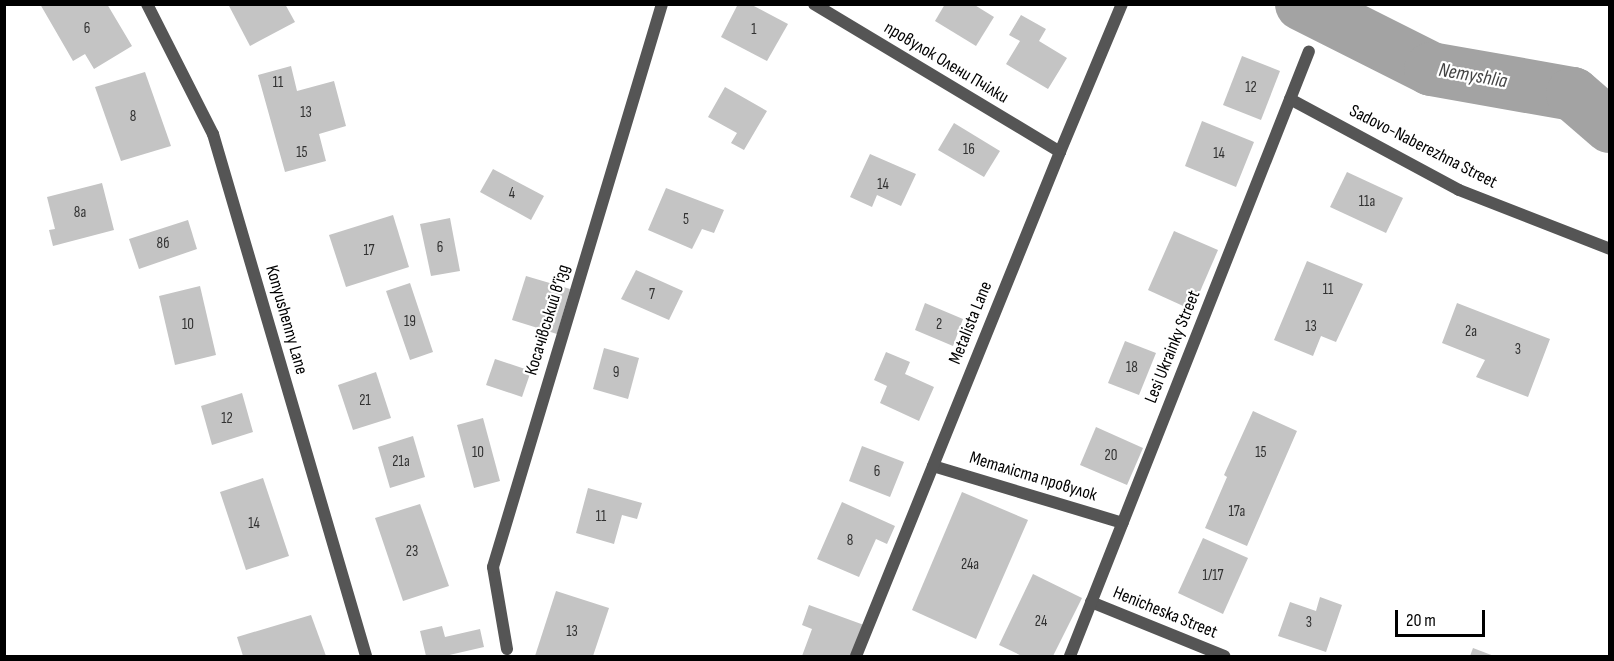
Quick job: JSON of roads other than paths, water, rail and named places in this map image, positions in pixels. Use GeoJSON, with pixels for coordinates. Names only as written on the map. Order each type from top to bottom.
{"type":"FeatureCollection","features":[{"type":"Feature","properties":{"kind":"street","name":"Konyushenny Lane"},"geometry":{"type":"LineString","coordinates":[[147,4],[213,134],[366,657]]}},
{"type":"Feature","properties":{"kind":"street","name":"Косачівський в’їзд"},"geometry":{"type":"LineString","coordinates":[[507,649],[493,567],[662,4]]}},
{"type":"Feature","properties":{"kind":"street","name":"провулок Олени Пчілки"},"geometry":{"type":"LineString","coordinates":[[814,4],[1060,152]]}},
{"type":"Feature","properties":{"kind":"street","name":"Metalista Lane"},"geometry":{"type":"LineString","coordinates":[[856,657],[1122,4]]}},
{"type":"Feature","properties":{"kind":"street","name":"Lesi Ukrainky Street"},"geometry":{"type":"LineString","coordinates":[[1070,657],[1309,51]]}},
{"type":"Feature","properties":{"kind":"street","name":"Sadovo-Naberezhna Street"},"geometry":{"type":"LineString","coordinates":[[1290,99],[1459,190],[1610,249]]}},
{"type":"Feature","properties":{"kind":"street","name":"Металіста провулок"},"geometry":{"type":"LineString","coordinates":[[933,466],[1123,523]]}},
{"type":"Feature","properties":{"kind":"street","name":"Henicheska Street"},"geometry":{"type":"LineString","coordinates":[[1091,602],[1224,657]]}},
{"type":"Feature","properties":{"kind":"waterway","name":"Nemyshlia"},"geometry":{"type":"LineString","coordinates":[[1302,4],[1431,69],[1573,94],[1610,126]]}}]}
